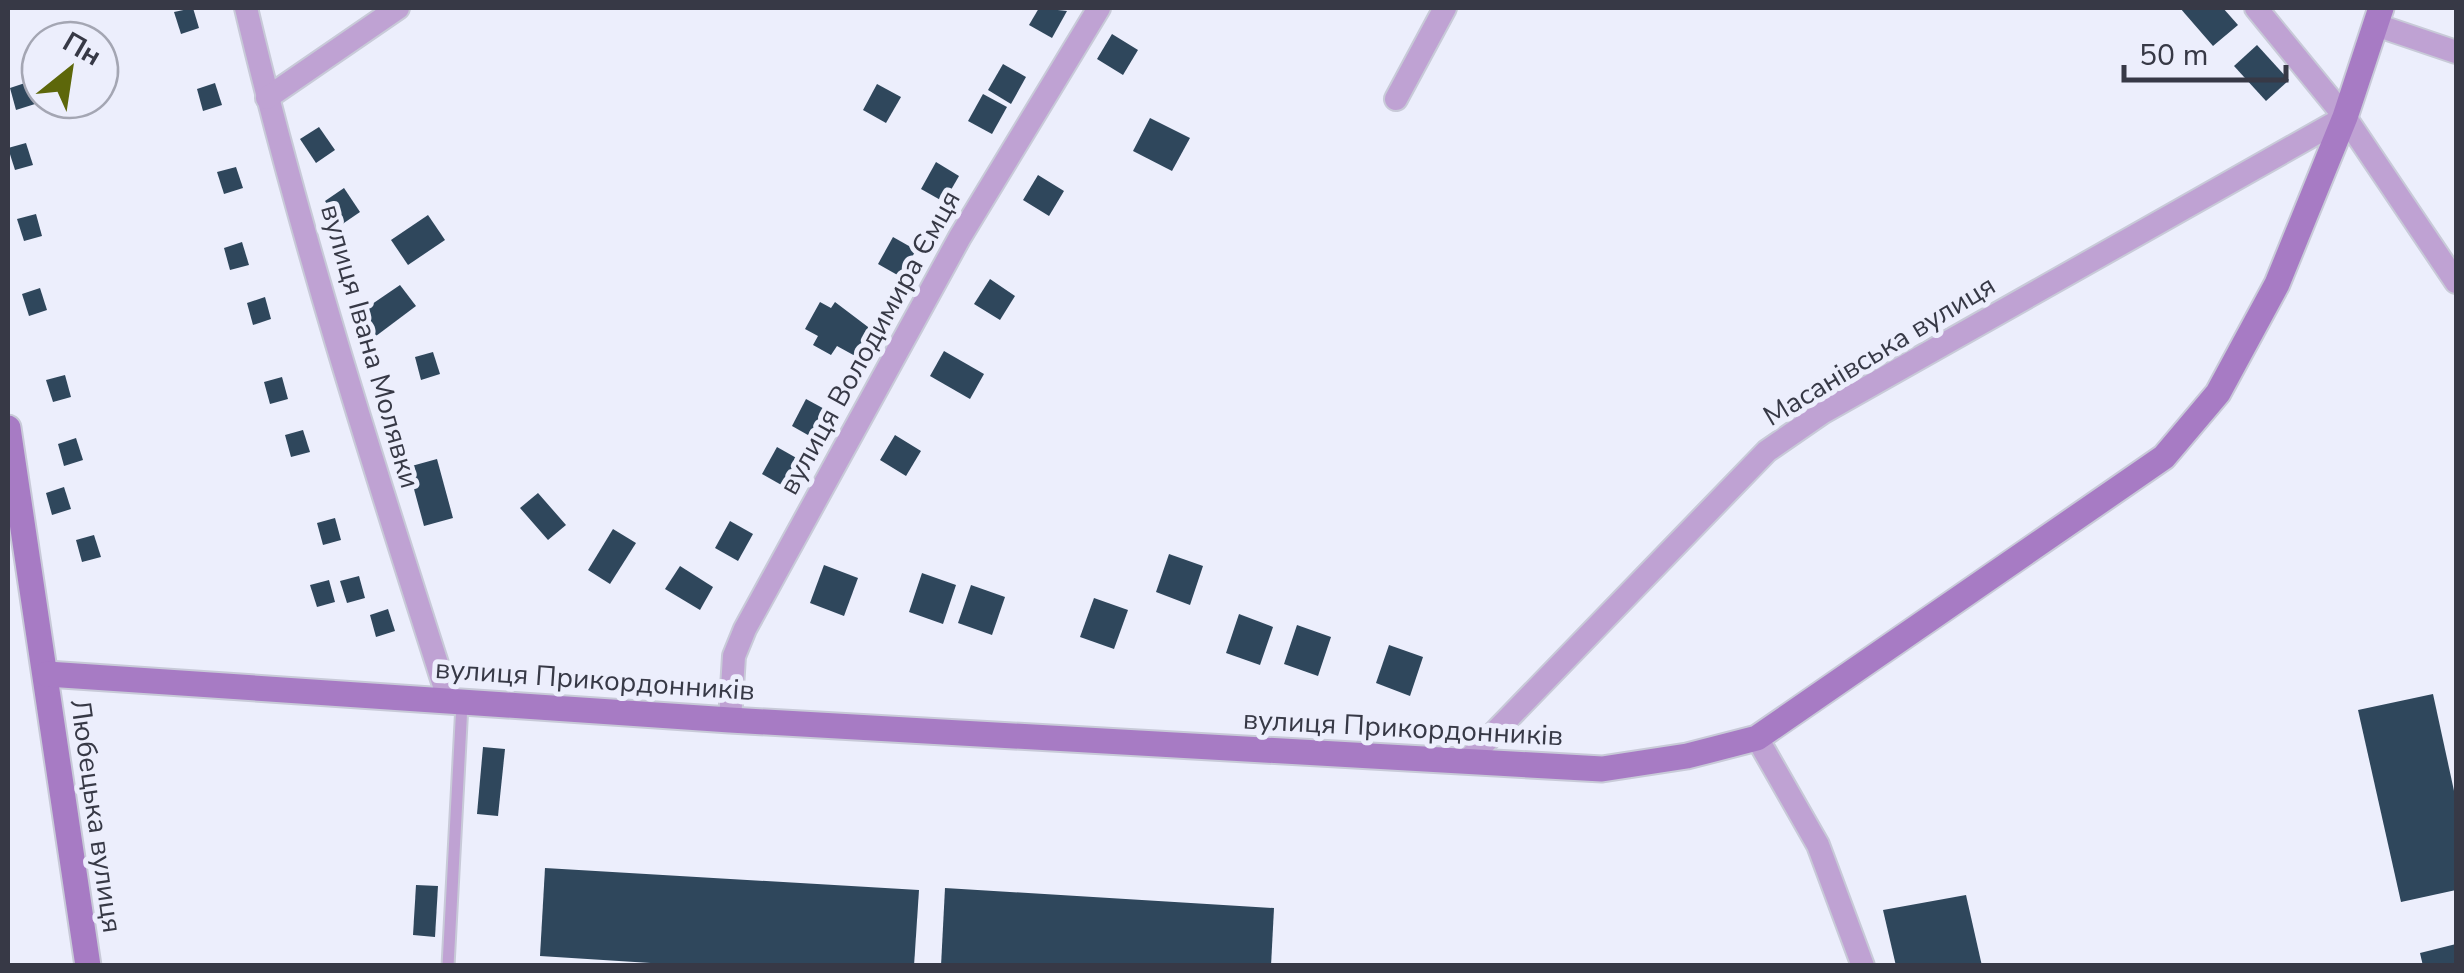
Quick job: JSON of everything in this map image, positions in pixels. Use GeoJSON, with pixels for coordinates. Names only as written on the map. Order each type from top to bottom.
{"type":"FeatureCollection","features":[{"type":"Feature","properties":{"kind":"street","name":"вулиця Івана Молявки"},"geometry":{"type":"LineString","coordinates":[[246,8],[267,98],[373,463],[455,699]]}},
{"type":"Feature","properties":{"kind":"street"},"geometry":{"type":"LineString","coordinates":[[267,98],[398,8]]}},
{"type":"Feature","properties":{"kind":"street","name":"вулиця Володимира Ємця"},"geometry":{"type":"LineString","coordinates":[[730,720],[734,656],[745,628],[960,238],[1099,8]]}},
{"type":"Feature","properties":{"kind":"street"},"geometry":{"type":"LineString","coordinates":[[1396,99],[1445,8]]}},
{"type":"Feature","properties":{"kind":"street"},"geometry":{"type":"LineString","coordinates":[[2256,8],[2345,117],[2456,282]]}},
{"type":"Feature","properties":{"kind":"street"},"geometry":{"type":"LineString","coordinates":[[2378,16],[2456,52]]}},
{"type":"Feature","properties":{"kind":"street","name":"вулиця Прикордонників"},"geometry":{"type":"LineString","coordinates":[[47,674],[730,720],[1602,768],[1687,756],[1758,738],[2164,457],[2218,394],[2277,284],[2345,117],[2378,16]]}},
{"type":"Feature","properties":{"kind":"street","name":"Масанівська вулиця"},"geometry":{"type":"LineString","coordinates":[[1467,761],[1766,451],[1822,412],[2345,117]]}},
{"type":"Feature","properties":{"kind":"street","name":"Любецька вулиця"},"geometry":{"type":"LineString","coordinates":[[8,428],[88,966]]}},
{"type":"Feature","properties":{"kind":"street"},"geometry":{"type":"LineString","coordinates":[[1758,738],[1818,845],[1863,966]]}},
{"type":"Feature","properties":{"kind":"lane"},"geometry":{"type":"LineString","coordinates":[[448,966],[455,699]]}},
{"type":"Feature","properties":{"kind":"building"},"geometry":{"type":"Polygon","coordinates":[[[193,8],[199,28],[181,34],[174,12],[193,8]]]}},
{"type":"Feature","properties":{"kind":"building"},"geometry":{"type":"Polygon","coordinates":[[[1039,8],[1067,11],[1052,38],[1029,25],[1039,8]]]}},
{"type":"Feature","properties":{"kind":"building"},"geometry":{"type":"Polygon","coordinates":[[[2180,8],[2223,8],[2238,25],[2213,46],[2180,8]]]}},
{"type":"Feature","properties":{"kind":"building"},"geometry":{"type":"Polygon","coordinates":[[[1112,34],[1138,50],[1123,75],[1097,59],[1112,34]]]}},
{"type":"Feature","properties":{"kind":"building"},"geometry":{"type":"Polygon","coordinates":[[[2257,45],[2289,80],[2266,101],[2234,66],[2257,45]]]}},
{"type":"Feature","properties":{"kind":"building"},"geometry":{"type":"Polygon","coordinates":[[[1003,64],[1026,77],[1011,104],[988,90],[1003,64]]]}},
{"type":"Feature","properties":{"kind":"building"},"geometry":{"type":"Polygon","coordinates":[[[215,83],[222,105],[203,111],[197,89],[215,83]]]}},
{"type":"Feature","properties":{"kind":"building"},"geometry":{"type":"Polygon","coordinates":[[[877,84],[901,97],[886,123],[863,110],[877,84]]]}},
{"type":"Feature","properties":{"kind":"building"},"geometry":{"type":"Polygon","coordinates":[[[20,85],[20,109],[16,110],[10,88],[20,85]]]}},
{"type":"Feature","properties":{"kind":"building"},"geometry":{"type":"Polygon","coordinates":[[[983,94],[1007,107],[992,134],[968,121],[983,94]]]}},
{"type":"Feature","properties":{"kind":"building"},"geometry":{"type":"Polygon","coordinates":[[[1150,118],[1190,138],[1172,171],[1133,151],[1150,118]]]}},
{"type":"Feature","properties":{"kind":"building"},"geometry":{"type":"Polygon","coordinates":[[[319,127],[335,150],[316,163],[300,139],[319,127]]]}},
{"type":"Feature","properties":{"kind":"building"},"geometry":{"type":"Polygon","coordinates":[[[26,143],[33,165],[15,170],[8,148],[26,143]]]}},
{"type":"Feature","properties":{"kind":"building"},"geometry":{"type":"Polygon","coordinates":[[[936,162],[959,176],[944,202],[921,189],[936,162]]]}},
{"type":"Feature","properties":{"kind":"building"},"geometry":{"type":"Polygon","coordinates":[[[236,167],[243,188],[224,194],[217,172],[236,167]]]}},
{"type":"Feature","properties":{"kind":"building"},"geometry":{"type":"Polygon","coordinates":[[[1038,175],[1064,191],[1049,216],[1023,200],[1038,175]]]}},
{"type":"Feature","properties":{"kind":"building"},"geometry":{"type":"Polygon","coordinates":[[[344,188],[360,212],[341,225],[325,201],[344,188]]]}},
{"type":"Feature","properties":{"kind":"building"},"geometry":{"type":"Polygon","coordinates":[[[36,214],[42,236],[24,241],[17,219],[36,214]]]}},
{"type":"Feature","properties":{"kind":"building"},"geometry":{"type":"Polygon","coordinates":[[[428,215],[445,240],[408,265],[391,240],[428,215]]]}},
{"type":"Feature","properties":{"kind":"building"},"geometry":{"type":"Polygon","coordinates":[[[893,237],[916,250],[901,277],[878,264],[893,237]]]}},
{"type":"Feature","properties":{"kind":"building"},"geometry":{"type":"Polygon","coordinates":[[[242,242],[249,265],[230,270],[224,248],[242,242]]]}},
{"type":"Feature","properties":{"kind":"building"},"geometry":{"type":"Polygon","coordinates":[[[990,279],[1015,296],[1000,320],[974,304],[990,279]]]}},
{"type":"Feature","properties":{"kind":"building"},"geometry":{"type":"Polygon","coordinates":[[[400,285],[416,306],[372,339],[356,315],[400,285]]]}},
{"type":"Feature","properties":{"kind":"building"},"geometry":{"type":"Polygon","coordinates":[[[40,288],[47,310],[29,316],[22,294],[40,288]]]}},
{"type":"Feature","properties":{"kind":"building"},"geometry":{"type":"Polygon","coordinates":[[[265,297],[271,319],[253,325],[247,303],[265,297]]]}},
{"type":"Feature","properties":{"kind":"building"},"geometry":{"type":"Polygon","coordinates":[[[820,302],[831,308],[835,302],[872,330],[857,357],[837,346],[831,355],[813,345],[818,336],[805,329],[820,302]]]}},
{"type":"Feature","properties":{"kind":"building"},"geometry":{"type":"Polygon","coordinates":[[[944,351],[984,374],[970,399],[930,376],[944,351]]]}},
{"type":"Feature","properties":{"kind":"building"},"geometry":{"type":"Polygon","coordinates":[[[433,352],[440,374],[421,380],[415,357],[433,352]]]}},
{"type":"Feature","properties":{"kind":"building"},"geometry":{"type":"Polygon","coordinates":[[[65,375],[71,397],[53,402],[46,380],[65,375]]]}},
{"type":"Feature","properties":{"kind":"building"},"geometry":{"type":"Polygon","coordinates":[[[282,377],[288,399],[270,404],[264,382],[282,377]]]}},
{"type":"Feature","properties":{"kind":"building"},"geometry":{"type":"Polygon","coordinates":[[[806,399],[830,412],[815,439],[792,426],[806,399]]]}},
{"type":"Feature","properties":{"kind":"building"},"geometry":{"type":"Polygon","coordinates":[[[303,430],[310,452],[291,457],[285,435],[303,430]]]}},
{"type":"Feature","properties":{"kind":"building"},"geometry":{"type":"Polygon","coordinates":[[[895,435],[921,451],[906,476],[880,460],[895,435]]]}},
{"type":"Feature","properties":{"kind":"building"},"geometry":{"type":"Polygon","coordinates":[[[76,438],[83,460],[64,466],[58,444],[76,438]]]}},
{"type":"Feature","properties":{"kind":"building"},"geometry":{"type":"Polygon","coordinates":[[[777,447],[800,460],[785,487],[762,474],[777,447]]]}},
{"type":"Feature","properties":{"kind":"building"},"geometry":{"type":"Polygon","coordinates":[[[437,459],[453,518],[424,526],[408,467],[437,459]]]}},
{"type":"Feature","properties":{"kind":"building"},"geometry":{"type":"Polygon","coordinates":[[[64,487],[71,509],[52,515],[46,493],[64,487]]]}},
{"type":"Feature","properties":{"kind":"building"},"geometry":{"type":"Polygon","coordinates":[[[538,493],[566,525],[548,540],[520,508],[538,493]]]}},
{"type":"Feature","properties":{"kind":"building"},"geometry":{"type":"Polygon","coordinates":[[[335,518],[341,540],[323,545],[317,523],[335,518]]]}},
{"type":"Feature","properties":{"kind":"building"},"geometry":{"type":"Polygon","coordinates":[[[730,521],[753,534],[738,561],[715,548],[730,521]]]}},
{"type":"Feature","properties":{"kind":"building"},"geometry":{"type":"Polygon","coordinates":[[[613,529],[636,543],[610,584],[588,570],[613,529]]]}},
{"type":"Feature","properties":{"kind":"building"},"geometry":{"type":"Polygon","coordinates":[[[94,535],[101,557],[82,562],[76,540],[94,535]]]}},
{"type":"Feature","properties":{"kind":"building"},"geometry":{"type":"Polygon","coordinates":[[[1169,554],[1203,566],[1190,605],[1156,592],[1169,554]]]}},
{"type":"Feature","properties":{"kind":"building"},"geometry":{"type":"Polygon","coordinates":[[[824,565],[858,578],[844,616],[810,603],[824,565]]]}},
{"type":"Feature","properties":{"kind":"building"},"geometry":{"type":"Polygon","coordinates":[[[680,566],[713,587],[700,610],[665,589],[680,566]]]}},
{"type":"Feature","properties":{"kind":"building"},"geometry":{"type":"Polygon","coordinates":[[[922,573],[956,585],[943,624],[909,612],[922,573]]]}},
{"type":"Feature","properties":{"kind":"building"},"geometry":{"type":"Polygon","coordinates":[[[359,576],[365,598],[347,603],[340,581],[359,576]]]}},
{"type":"Feature","properties":{"kind":"building"},"geometry":{"type":"Polygon","coordinates":[[[329,580],[335,602],[317,607],[310,585],[329,580]]]}},
{"type":"Feature","properties":{"kind":"building"},"geometry":{"type":"Polygon","coordinates":[[[971,585],[1005,597],[992,635],[958,623],[971,585]]]}},
{"type":"Feature","properties":{"kind":"building"},"geometry":{"type":"Polygon","coordinates":[[[1094,598],[1128,610],[1114,649],[1080,637],[1094,598]]]}},
{"type":"Feature","properties":{"kind":"building"},"geometry":{"type":"Polygon","coordinates":[[[388,609],[395,631],[376,637],[370,615],[388,609]]]}},
{"type":"Feature","properties":{"kind":"building"},"geometry":{"type":"Polygon","coordinates":[[[1239,614],[1273,627],[1260,665],[1226,653],[1239,614]]]}},
{"type":"Feature","properties":{"kind":"building"},"geometry":{"type":"Polygon","coordinates":[[[1297,625],[1331,637],[1318,676],[1284,664],[1297,625]]]}},
{"type":"Feature","properties":{"kind":"building"},"geometry":{"type":"Polygon","coordinates":[[[1389,645],[1423,657],[1410,696],[1376,683],[1389,645]]]}},
{"type":"Feature","properties":{"kind":"building"},"geometry":{"type":"Polygon","coordinates":[[[2433,694],[2456,800],[2456,890],[2401,902],[2358,710],[2433,694]]]}},
{"type":"Feature","properties":{"kind":"building"},"geometry":{"type":"Polygon","coordinates":[[[483,747],[505,749],[498,816],[477,814],[483,747]]]}},
{"type":"Feature","properties":{"kind":"building"},"geometry":{"type":"Polygon","coordinates":[[[545,868],[919,890],[914,966],[698,966],[540,956],[545,868]]]}},
{"type":"Feature","properties":{"kind":"building"},"geometry":{"type":"Polygon","coordinates":[[[416,885],[438,886],[435,937],[413,935],[416,885]]]}},
{"type":"Feature","properties":{"kind":"building"},"geometry":{"type":"Polygon","coordinates":[[[945,888],[1274,908],[1271,966],[941,966],[945,888]]]}},
{"type":"Feature","properties":{"kind":"building"},"geometry":{"type":"Polygon","coordinates":[[[1966,895],[1982,966],[1896,966],[1883,910],[1966,895]]]}},
{"type":"Feature","properties":{"kind":"building"},"geometry":{"type":"Polygon","coordinates":[[[2456,944],[2456,966],[2423,966],[2420,953],[2456,944]]]}}]}
